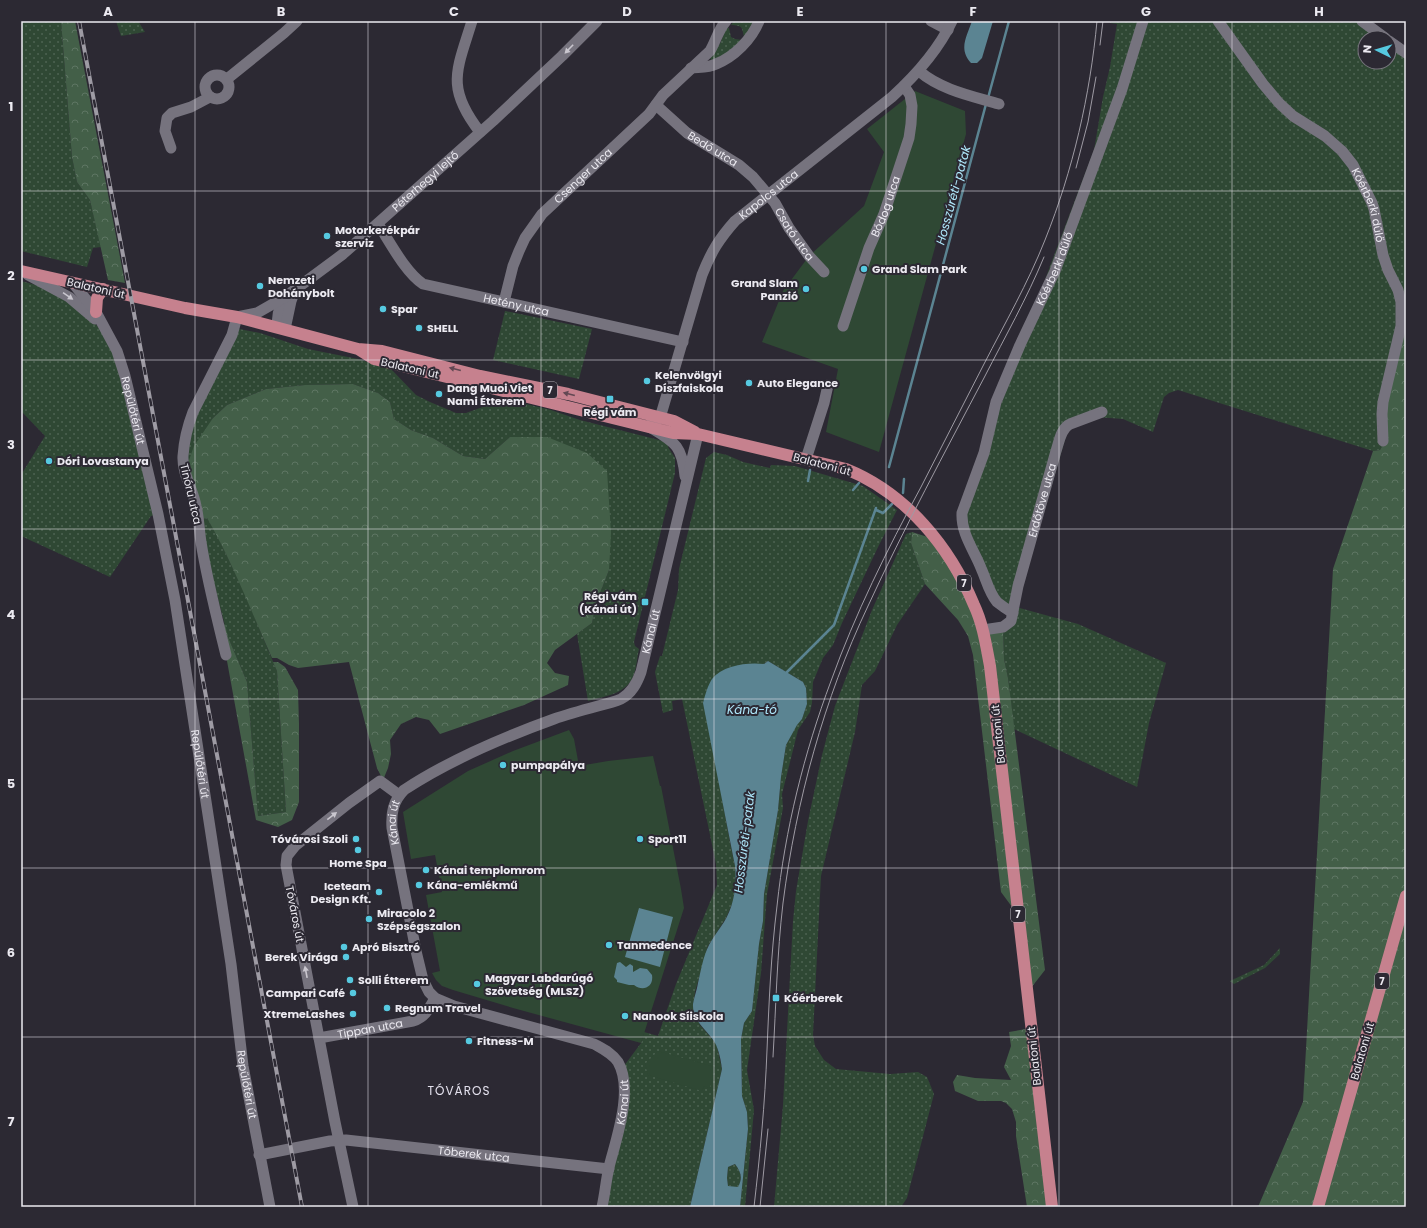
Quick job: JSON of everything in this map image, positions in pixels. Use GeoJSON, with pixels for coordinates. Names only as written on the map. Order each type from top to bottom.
{"type":"FeatureCollection","features":[{"type":"Feature","properties":{"kind":"main road","name":"Balatoni út"},"geometry":{"type":"LineString","coordinates":[[21,272],[159,302],[237,317],[358,349],[382,352],[480,376],[568,394],[674,421],[698,434]]}},
{"type":"Feature","properties":{"kind":"main road"},"geometry":{"type":"LineString","coordinates":[[96,312],[97,298],[106,290]]}},
{"type":"Feature","properties":{"kind":"main road","name":"Balatoni út"},"geometry":{"type":"LineString","coordinates":[[358,349],[374,359],[678,434],[698,434],[833,465],[858,474],[879,486],[900,501],[923,523],[949,557],[975,605],[983,630],[990,666],[1052,1207]]}},
{"type":"Feature","properties":{"kind":"main road","name":"Balatoni út"},"geometry":{"type":"LineString","coordinates":[[1318,1207],[1406,896]]}},
{"type":"Feature","properties":{"kind":"street"},"geometry":{"type":"LineString","coordinates":[[227,79],[297,21]]}},
{"type":"Feature","properties":{"kind":"street"},"geometry":{"type":"LineString","coordinates":[[472,21],[457,71],[457,86],[458,94],[466,112],[480,132]]}},
{"type":"Feature","properties":{"kind":"street","name":"Péterhegyi lejtő"},"geometry":{"type":"LineString","coordinates":[[237,317],[257,313],[285,297],[343,254],[480,132],[562,56],[597,21]]}},
{"type":"Feature","properties":{"kind":"street","name":"Csenger utca"},"geometry":{"type":"LineString","coordinates":[[504,302],[519,251],[525,238],[542,214],[649,114],[663,95],[710,51],[715,43],[717,33],[726,21]]}},
{"type":"Feature","properties":{"kind":"street"},"geometry":{"type":"LineString","coordinates":[[691,68],[715,65],[726,58],[744,44],[757,27],[759,21]]}},
{"type":"Feature","properties":{"kind":"street"},"geometry":{"type":"LineString","coordinates":[[931,21],[950,26]]}},
{"type":"Feature","properties":{"kind":"street","name":"Kőérberki dűlő"},"geometry":{"type":"LineString","coordinates":[[1012,613],[997,602],[992,593],[981,566],[968,542],[961,522],[962,514],[984,452],[996,402],[1020,345],[1055,271],[1122,89],[1144,21]]}},
{"type":"Feature","properties":{"kind":"street","name":"Kőérberki dűlő"},"geometry":{"type":"LineString","coordinates":[[1218,21],[1263,84],[1279,103],[1293,116],[1325,136],[1342,151],[1353,166],[1374,209],[1383,254],[1388,270],[1398,290],[1401,302],[1401,326],[1383,402],[1383,440]]}},
{"type":"Feature","properties":{"kind":"street"},"geometry":{"type":"LineString","coordinates":[[1362,21],[1375,30]]}},
{"type":"Feature","properties":{"kind":"street","name":"Kapolcs utca"},"geometry":{"type":"LineString","coordinates":[[660,418],[702,274],[721,236],[735,221],[904,86],[919,71],[938,46],[950,26]]}},
{"type":"Feature","properties":{"kind":"street"},"geometry":{"type":"LineString","coordinates":[[1397,47],[1406,53]]}},
{"type":"Feature","properties":{"kind":"street"},"geometry":{"type":"LineString","coordinates":[[919,71],[933,82],[996,103]]}},
{"type":"Feature","properties":{"kind":"street"},"geometry":{"type":"LineString","coordinates":[[217,75],[224,76],[227,79],[230,89],[225,97],[215,100],[207,95],[205,88],[208,79],[217,75]]}},
{"type":"Feature","properties":{"kind":"street","name":"Bódog utca"},"geometry":{"type":"LineString","coordinates":[[843,326],[869,248],[884,214],[909,138],[912,106],[910,95],[904,86]]}},
{"type":"Feature","properties":{"kind":"street"},"geometry":{"type":"LineString","coordinates":[[171,148],[165,131],[167,118],[172,112],[191,107],[210,97]]}},
{"type":"Feature","properties":{"kind":"street","name":"Bedő utca"},"geometry":{"type":"LineString","coordinates":[[656,105],[687,133],[738,165],[753,177],[769,194]]}},
{"type":"Feature","properties":{"kind":"street","name":"Csató utca"},"geometry":{"type":"LineString","coordinates":[[769,194],[809,256],[824,272]]}},
{"type":"Feature","properties":{"kind":"street","name":"Hetény utca"},"geometry":{"type":"LineString","coordinates":[[378,224],[414,277],[423,284],[683,342]]}},
{"type":"Feature","properties":{"kind":"street","name":"Repülőtéri út"},"geometry":{"type":"LineString","coordinates":[[21,272],[69,297],[82,306],[105,328]]}},
{"type":"Feature","properties":{"kind":"street","name":"Repülőtéri út"},"geometry":{"type":"LineString","coordinates":[[73,283],[96,312],[117,351],[150,479],[173,593],[230,956],[243,1066],[270,1207]]}},
{"type":"Feature","properties":{"kind":"street"},"geometry":{"type":"LineString","coordinates":[[282,328],[296,290]]}},
{"type":"Feature","properties":{"kind":"street"},"geometry":{"type":"LineString","coordinates":[[282,328],[277,320],[280,305],[285,297]]}},
{"type":"Feature","properties":{"kind":"street","name":"Tinóru utca"},"geometry":{"type":"LineString","coordinates":[[226,655],[210,588],[196,504],[187,480],[183,456],[193,412],[232,335],[237,317]]}},
{"type":"Feature","properties":{"kind":"street"},"geometry":{"type":"LineString","coordinates":[[806,459],[824,403],[828,385]]}},
{"type":"Feature","properties":{"kind":"street","name":"Erdőtöve utca"},"geometry":{"type":"LineString","coordinates":[[983,630],[1003,627],[1011,621],[1018,586],[1056,451],[1064,429],[1070,424],[1102,412]]}},
{"type":"Feature","properties":{"kind":"street"},"geometry":{"type":"LineString","coordinates":[[660,418],[648,426],[668,438],[678,447],[682,457],[686,486]]}},
{"type":"Feature","properties":{"kind":"street","name":"Kánai út"},"geometry":{"type":"LineString","coordinates":[[602,1207],[619,1126],[624,1091],[621,1070],[614,1056],[594,1044],[454,1006],[435,998],[425,986],[419,966],[392,828],[392,810],[399,795],[411,786],[486,746],[554,719],[614,702],[622,698],[638,682],[698,434]]}},
{"type":"Feature","properties":{"kind":"street","name":"Tóváros út"},"geometry":{"type":"LineString","coordinates":[[353,1207],[286,865],[287,856],[295,846],[320,825],[380,782],[399,795]]}},
{"type":"Feature","properties":{"kind":"street","name":"Tippan utca"},"geometry":{"type":"LineString","coordinates":[[319,1038],[413,1022],[421,1019],[427,1013],[435,998]]}},
{"type":"Feature","properties":{"kind":"street","name":"Tóberek utca"},"geometry":{"type":"LineString","coordinates":[[259,1155],[339,1140],[609,1169]]}},
{"type":"Feature","properties":{"kind":"green space"},"geometry":{"type":"Polygon","coordinates":[[[21,21],[61,21],[72,157],[77,182],[90,200],[101,247],[93,248],[87,267],[21,251],[21,21]]]}},
{"type":"Feature","properties":{"kind":"green space"},"geometry":{"type":"Polygon","coordinates":[[[61,21],[75,21],[125,283],[108,280],[90,200],[77,182],[72,157],[61,21]]]}},
{"type":"Feature","properties":{"kind":"green space"},"geometry":{"type":"Polygon","coordinates":[[[116,21],[138,21],[145,32],[121,36],[116,21]]]}},
{"type":"Feature","properties":{"kind":"green space"},"geometry":{"type":"Polygon","coordinates":[[[734,21],[756,21],[744,37],[741,27],[731,25],[734,21]]]}},
{"type":"Feature","properties":{"kind":"green space"},"geometry":{"type":"Polygon","coordinates":[[[1110,21],[1362,21],[1374,30],[1357,30],[1357,70],[1397,70],[1397,48],[1406,54],[1406,311],[1384,443],[1380,450],[1373,451],[1178,390],[1169,393],[1164,397],[1153,432],[1123,419],[1096,417],[1069,426],[1016,607],[1078,624],[1166,663],[1149,723],[1137,787],[1014,729],[1008,678],[1004,659],[1003,627],[1011,621],[997,602],[962,514],[1050,266],[1094,150],[1117,24],[1110,23],[1110,21]]]}},
{"type":"Feature","properties":{"kind":"green space"},"geometry":{"type":"Polygon","coordinates":[[[727,27],[729,28],[731,37],[742,40],[727,53],[711,61],[710,56],[719,46],[727,27]]]}},
{"type":"Feature","properties":{"kind":"green space","name":"Grand Slam Park"},"geometry":{"type":"Polygon","coordinates":[[[915,91],[965,111],[966,134],[879,452],[826,432],[838,369],[762,342],[783,291],[809,256],[864,206],[884,152],[867,129],[915,91]]]}},
{"type":"Feature","properties":{"kind":"green space"},"geometry":{"type":"Polygon","coordinates":[[[21,281],[51,289],[94,322],[117,351],[158,514],[151,516],[110,577],[21,536],[21,475],[45,436],[21,411],[21,281]]]}},
{"type":"Feature","properties":{"kind":"green space"},"geometry":{"type":"Polygon","coordinates":[[[505,311],[592,329],[579,379],[493,360],[505,311]]]}},
{"type":"Feature","properties":{"kind":"green space"},"geometry":{"type":"Polygon","coordinates":[[[1406,311],[1406,1207],[1258,1207],[1303,1102],[1333,569],[1373,451],[1380,450],[1384,443],[1384,415],[1406,311]]]}},
{"type":"Feature","properties":{"kind":"green space"},"geometry":{"type":"Polygon","coordinates":[[[239,329],[260,333],[308,349],[358,359],[391,369],[416,395],[456,413],[466,413],[505,399],[551,410],[580,420],[670,444],[668,447],[675,458],[675,473],[634,642],[635,646],[639,649],[636,668],[631,681],[627,686],[608,696],[588,701],[577,634],[592,623],[596,603],[609,570],[510,437],[485,459],[463,456],[433,438],[411,430],[394,419],[390,402],[378,393],[353,384],[305,385],[266,389],[227,405],[213,418],[185,472],[192,420],[239,329]]]}},
{"type":"Feature","properties":{"kind":"green space"},"geometry":{"type":"Polygon","coordinates":[[[353,384],[378,393],[390,402],[394,419],[411,430],[433,438],[463,456],[485,459],[510,437],[547,437],[587,453],[607,471],[611,533],[609,570],[596,603],[592,623],[555,650],[547,663],[555,673],[569,676],[568,685],[524,705],[440,734],[429,720],[416,717],[401,724],[390,740],[391,754],[388,768],[383,780],[377,768],[349,662],[298,668],[277,658],[272,658],[225,552],[207,518],[203,519],[188,463],[194,446],[213,418],[227,405],[266,389],[305,385],[353,384]]]}},
{"type":"Feature","properties":{"kind":"green space"},"geometry":{"type":"Polygon","coordinates":[[[714,452],[727,455],[743,462],[770,468],[771,465],[795,466],[863,486],[897,510],[842,623],[833,645],[823,658],[813,682],[810,712],[798,730],[782,794],[783,808],[767,894],[761,973],[747,1070],[754,1110],[745,1207],[740,1207],[748,1129],[747,1112],[742,1096],[741,1039],[744,1023],[752,1011],[763,921],[764,894],[778,810],[786,745],[797,724],[802,719],[807,704],[806,688],[803,682],[768,661],[704,707],[707,715],[735,866],[736,880],[733,902],[726,918],[708,946],[695,992],[693,1007],[694,1012],[700,1025],[717,1046],[722,1069],[690,1207],[602,1207],[623,1104],[621,1070],[641,1043],[644,1032],[658,1036],[676,984],[717,885],[716,864],[682,699],[672,701],[673,710],[663,713],[655,672],[660,656],[662,656],[678,590],[679,569],[706,458],[714,452]]]}},
{"type":"Feature","properties":{"kind":"green space"},"geometry":{"type":"Polygon","coordinates":[[[207,518],[217,535],[242,587],[277,671],[286,812],[258,816],[247,682],[228,637],[207,557],[203,519],[207,518]]]}},
{"type":"Feature","properties":{"kind":"green space"},"geometry":{"type":"Polygon","coordinates":[[[912,532],[911,543],[925,584],[897,625],[875,671],[862,685],[855,732],[821,876],[813,1035],[815,1046],[824,1060],[836,1069],[890,1074],[918,1072],[927,1077],[934,1094],[907,1198],[901,1207],[774,1207],[783,1105],[793,921],[796,891],[808,821],[822,755],[835,706],[872,610],[906,534],[912,532]]]}},
{"type":"Feature","properties":{"kind":"green space"},"geometry":{"type":"Polygon","coordinates":[[[912,532],[937,540],[983,630],[1003,627],[1004,659],[1008,678],[1045,970],[1027,993],[1018,915],[1001,892],[973,655],[968,636],[958,620],[925,584],[911,543],[912,532]]]}},
{"type":"Feature","properties":{"kind":"green space"},"geometry":{"type":"Polygon","coordinates":[[[225,624],[228,637],[247,682],[258,816],[286,812],[277,671],[273,662],[278,662],[285,667],[298,690],[299,802],[292,820],[278,827],[256,820],[221,628],[225,624]]]}},
{"type":"Feature","properties":{"kind":"green space"},"geometry":{"type":"Polygon","coordinates":[[[569,730],[574,739],[579,766],[653,756],[661,786],[684,908],[641,1043],[453,990],[442,986],[432,973],[440,971],[426,895],[442,892],[435,855],[411,859],[403,812],[468,771],[513,751],[569,730]]]}},
{"type":"Feature","properties":{"kind":"green space"},"geometry":{"type":"Polygon","coordinates":[[[1280,948],[1280,954],[1265,968],[1234,984],[1230,981],[1264,965],[1280,948]]]}},
{"type":"Feature","properties":{"kind":"green space"},"geometry":{"type":"Polygon","coordinates":[[[1026,1029],[1048,1207],[1027,1207],[1016,1136],[1016,1122],[1012,1109],[1006,1103],[1001,1101],[978,1101],[955,1091],[953,1082],[957,1075],[975,1078],[1011,1080],[1004,1067],[1011,1046],[1009,1032],[1026,1029]]]}},
{"type":"Feature","properties":{"kind":"green space"},"geometry":{"type":"Polygon","coordinates":[[[658,1051],[715,1067],[710,1088],[704,1086],[702,1091],[648,1075],[645,1064],[658,1051]]]}},
{"type":"Feature","properties":{"kind":"green space"},"geometry":{"type":"Polygon","coordinates":[[[735,1164],[741,1175],[738,1188],[728,1186],[727,1178],[728,1167],[735,1164]]]}},
{"type":"Feature","properties":{"kind":"water"},"geometry":{"type":"Polygon","coordinates":[[[972,21],[993,21],[982,58],[977,63],[971,63],[967,58],[964,48],[966,37],[972,21]]]}},
{"type":"Feature","properties":{"kind":"water","name":"Kána-tó"},"geometry":{"type":"Polygon","coordinates":[[[768,661],[803,682],[806,688],[807,704],[802,719],[786,745],[778,810],[764,894],[763,921],[752,1011],[744,1023],[741,1039],[742,1096],[747,1112],[748,1129],[740,1207],[690,1207],[722,1069],[720,1056],[716,1046],[712,1038],[695,1016],[693,1004],[705,954],[730,909],[736,881],[735,866],[703,703],[712,679],[723,670],[743,664],[764,664],[768,661]],[[735,1164],[728,1167],[728,1186],[738,1187],[740,1184],[741,1175],[735,1164]]]}},
{"type":"Feature","properties":{"kind":"water"},"geometry":{"type":"Polygon","coordinates":[[[639,908],[673,917],[660,967],[625,957],[639,908]]]}},
{"type":"Feature","properties":{"kind":"water"},"geometry":{"type":"Polygon","coordinates":[[[620,962],[626,967],[630,964],[633,966],[633,972],[640,968],[647,969],[652,975],[650,985],[641,988],[634,985],[617,982],[614,977],[617,963],[620,962]]]}},
{"type":"Feature","properties":{"kind":"waterway","name":"Hosszúréti-patak"},"geometry":{"type":"LineString","coordinates":[[988,98],[1009,21]]}},
{"type":"Feature","properties":{"kind":"waterway","name":"Hosszúréti-patak"},"geometry":{"type":"LineString","coordinates":[[889,467],[986,104]]}},
{"type":"Feature","properties":{"kind":"waterway"},"geometry":{"type":"LineString","coordinates":[[808,481],[810,470]]}},
{"type":"Feature","properties":{"kind":"waterway"},"geometry":{"type":"LineString","coordinates":[[903,493],[904,479]]}},
{"type":"Feature","properties":{"kind":"waterway"},"geometry":{"type":"LineString","coordinates":[[853,490],[859,483]]}},
{"type":"Feature","properties":{"kind":"waterway"},"geometry":{"type":"LineString","coordinates":[[876,510],[883,513],[892,504]]}},
{"type":"Feature","properties":{"kind":"waterway","name":"Hosszúréti-patak"},"geometry":{"type":"LineString","coordinates":[[785,674],[834,625],[876,508]]}},
{"type":"Feature","properties":{"kind":"tram line"},"geometry":{"type":"LineString","coordinates":[[754,1207],[764,1109],[770,978],[775,924],[790,820],[812,736],[840,656],[872,582],[1024,287],[1045,240],[1064,187],[1079,132],[1090,77],[1097,21]]}},
{"type":"Feature","properties":{"kind":"tram line"},"geometry":{"type":"LineString","coordinates":[[1100,45],[1103,21]]}},
{"type":"Feature","properties":{"kind":"tram line"},"geometry":{"type":"LineString","coordinates":[[1076,168],[1088,122],[1096,77]]}},
{"type":"Feature","properties":{"kind":"tram line"},"geometry":{"type":"LineString","coordinates":[[773,1057],[779,941],[783,903],[804,789],[825,714],[852,641],[868,606],[925,490],[1016,317],[1044,257]]}},
{"type":"Feature","properties":{"kind":"tram line"},"geometry":{"type":"LineString","coordinates":[[760,1207],[768,1129]]}},
{"type":"Feature","properties":{"kind":"railway"},"geometry":{"type":"LineString","coordinates":[[79,21],[302,1207]]}},
{"type":"Feature","properties":{"kind":"place","name":"Motorkerékpár szerviz"},"geometry":{"type":"Point","coordinates":[327,236]}},
{"type":"Feature","properties":{"kind":"place","name":"Grand Slam Park"},"geometry":{"type":"Point","coordinates":[864,269]}},
{"type":"Feature","properties":{"kind":"place","name":"Nemzeti Dohánybolt"},"geometry":{"type":"Point","coordinates":[260,286]}},
{"type":"Feature","properties":{"kind":"place","name":"Grand Slam Panzió"},"geometry":{"type":"Point","coordinates":[806,289]}},
{"type":"Feature","properties":{"kind":"place","name":"Spar"},"geometry":{"type":"Point","coordinates":[383,309]}},
{"type":"Feature","properties":{"kind":"place","name":"SHELL"},"geometry":{"type":"Point","coordinates":[419,328]}},
{"type":"Feature","properties":{"kind":"place","name":"Kelenvölgyi Díszfaiskola"},"geometry":{"type":"Point","coordinates":[647,381]}},
{"type":"Feature","properties":{"kind":"place","name":"Auto Elegance"},"geometry":{"type":"Point","coordinates":[749,383]}},
{"type":"Feature","properties":{"kind":"place","name":"Dang Muoi Viet Nami Étterem"},"geometry":{"type":"Point","coordinates":[439,394]}},
{"type":"Feature","properties":{"kind":"place","name":"Régi vám"},"geometry":{"type":"Point","coordinates":[610,399]}},
{"type":"Feature","properties":{"kind":"place","name":"Dóri Lovastanya"},"geometry":{"type":"Point","coordinates":[49,461]}},
{"type":"Feature","properties":{"kind":"place","name":"Régi vám (Kánai út)"},"geometry":{"type":"Point","coordinates":[645,602]}},
{"type":"Feature","properties":{"kind":"place","name":"pumpapálya"},"geometry":{"type":"Point","coordinates":[503,765]}},
{"type":"Feature","properties":{"kind":"place","name":"Tóvárosi Szoli"},"geometry":{"type":"Point","coordinates":[356,839]}},
{"type":"Feature","properties":{"kind":"place","name":"Sport11"},"geometry":{"type":"Point","coordinates":[640,839]}},
{"type":"Feature","properties":{"kind":"place","name":"Home Spa"},"geometry":{"type":"Point","coordinates":[358,850]}},
{"type":"Feature","properties":{"kind":"place","name":"Kánai templomrom"},"geometry":{"type":"Point","coordinates":[426,870]}},
{"type":"Feature","properties":{"kind":"place","name":"Kána-emlékmű"},"geometry":{"type":"Point","coordinates":[419,885]}},
{"type":"Feature","properties":{"kind":"place","name":"Iceteam Design Kft."},"geometry":{"type":"Point","coordinates":[379,892]}},
{"type":"Feature","properties":{"kind":"place","name":"Miracolo 2 Szépségszalon"},"geometry":{"type":"Point","coordinates":[369,919]}},
{"type":"Feature","properties":{"kind":"place","name":"Tanmedence"},"geometry":{"type":"Point","coordinates":[609,945]}},
{"type":"Feature","properties":{"kind":"place","name":"Apró Bisztró"},"geometry":{"type":"Point","coordinates":[344,947]}},
{"type":"Feature","properties":{"kind":"place","name":"Berek Virága"},"geometry":{"type":"Point","coordinates":[346,957]}},
{"type":"Feature","properties":{"kind":"place","name":"Solli Étterem"},"geometry":{"type":"Point","coordinates":[350,980]}},
{"type":"Feature","properties":{"kind":"place","name":"Magyar Labdarúgó Szövetség (MLSZ)"},"geometry":{"type":"Point","coordinates":[477,984]}},
{"type":"Feature","properties":{"kind":"place","name":"Campari Café"},"geometry":{"type":"Point","coordinates":[353,993]}},
{"type":"Feature","properties":{"kind":"place","name":"Kőérberek"},"geometry":{"type":"Point","coordinates":[776,998]}},
{"type":"Feature","properties":{"kind":"place","name":"Regnum Travel"},"geometry":{"type":"Point","coordinates":[387,1008]}},
{"type":"Feature","properties":{"kind":"place","name":"XtremeLashes"},"geometry":{"type":"Point","coordinates":[353,1014]}},
{"type":"Feature","properties":{"kind":"place","name":"Nanook Síiskola"},"geometry":{"type":"Point","coordinates":[625,1016]}},
{"type":"Feature","properties":{"kind":"place","name":"Fitness-M"},"geometry":{"type":"Point","coordinates":[469,1041]}},
{"type":"Feature","properties":{"kind":"district","name":"TÓVÁROS"},"geometry":{"type":"Point","coordinates":[459,1090]}}]}
